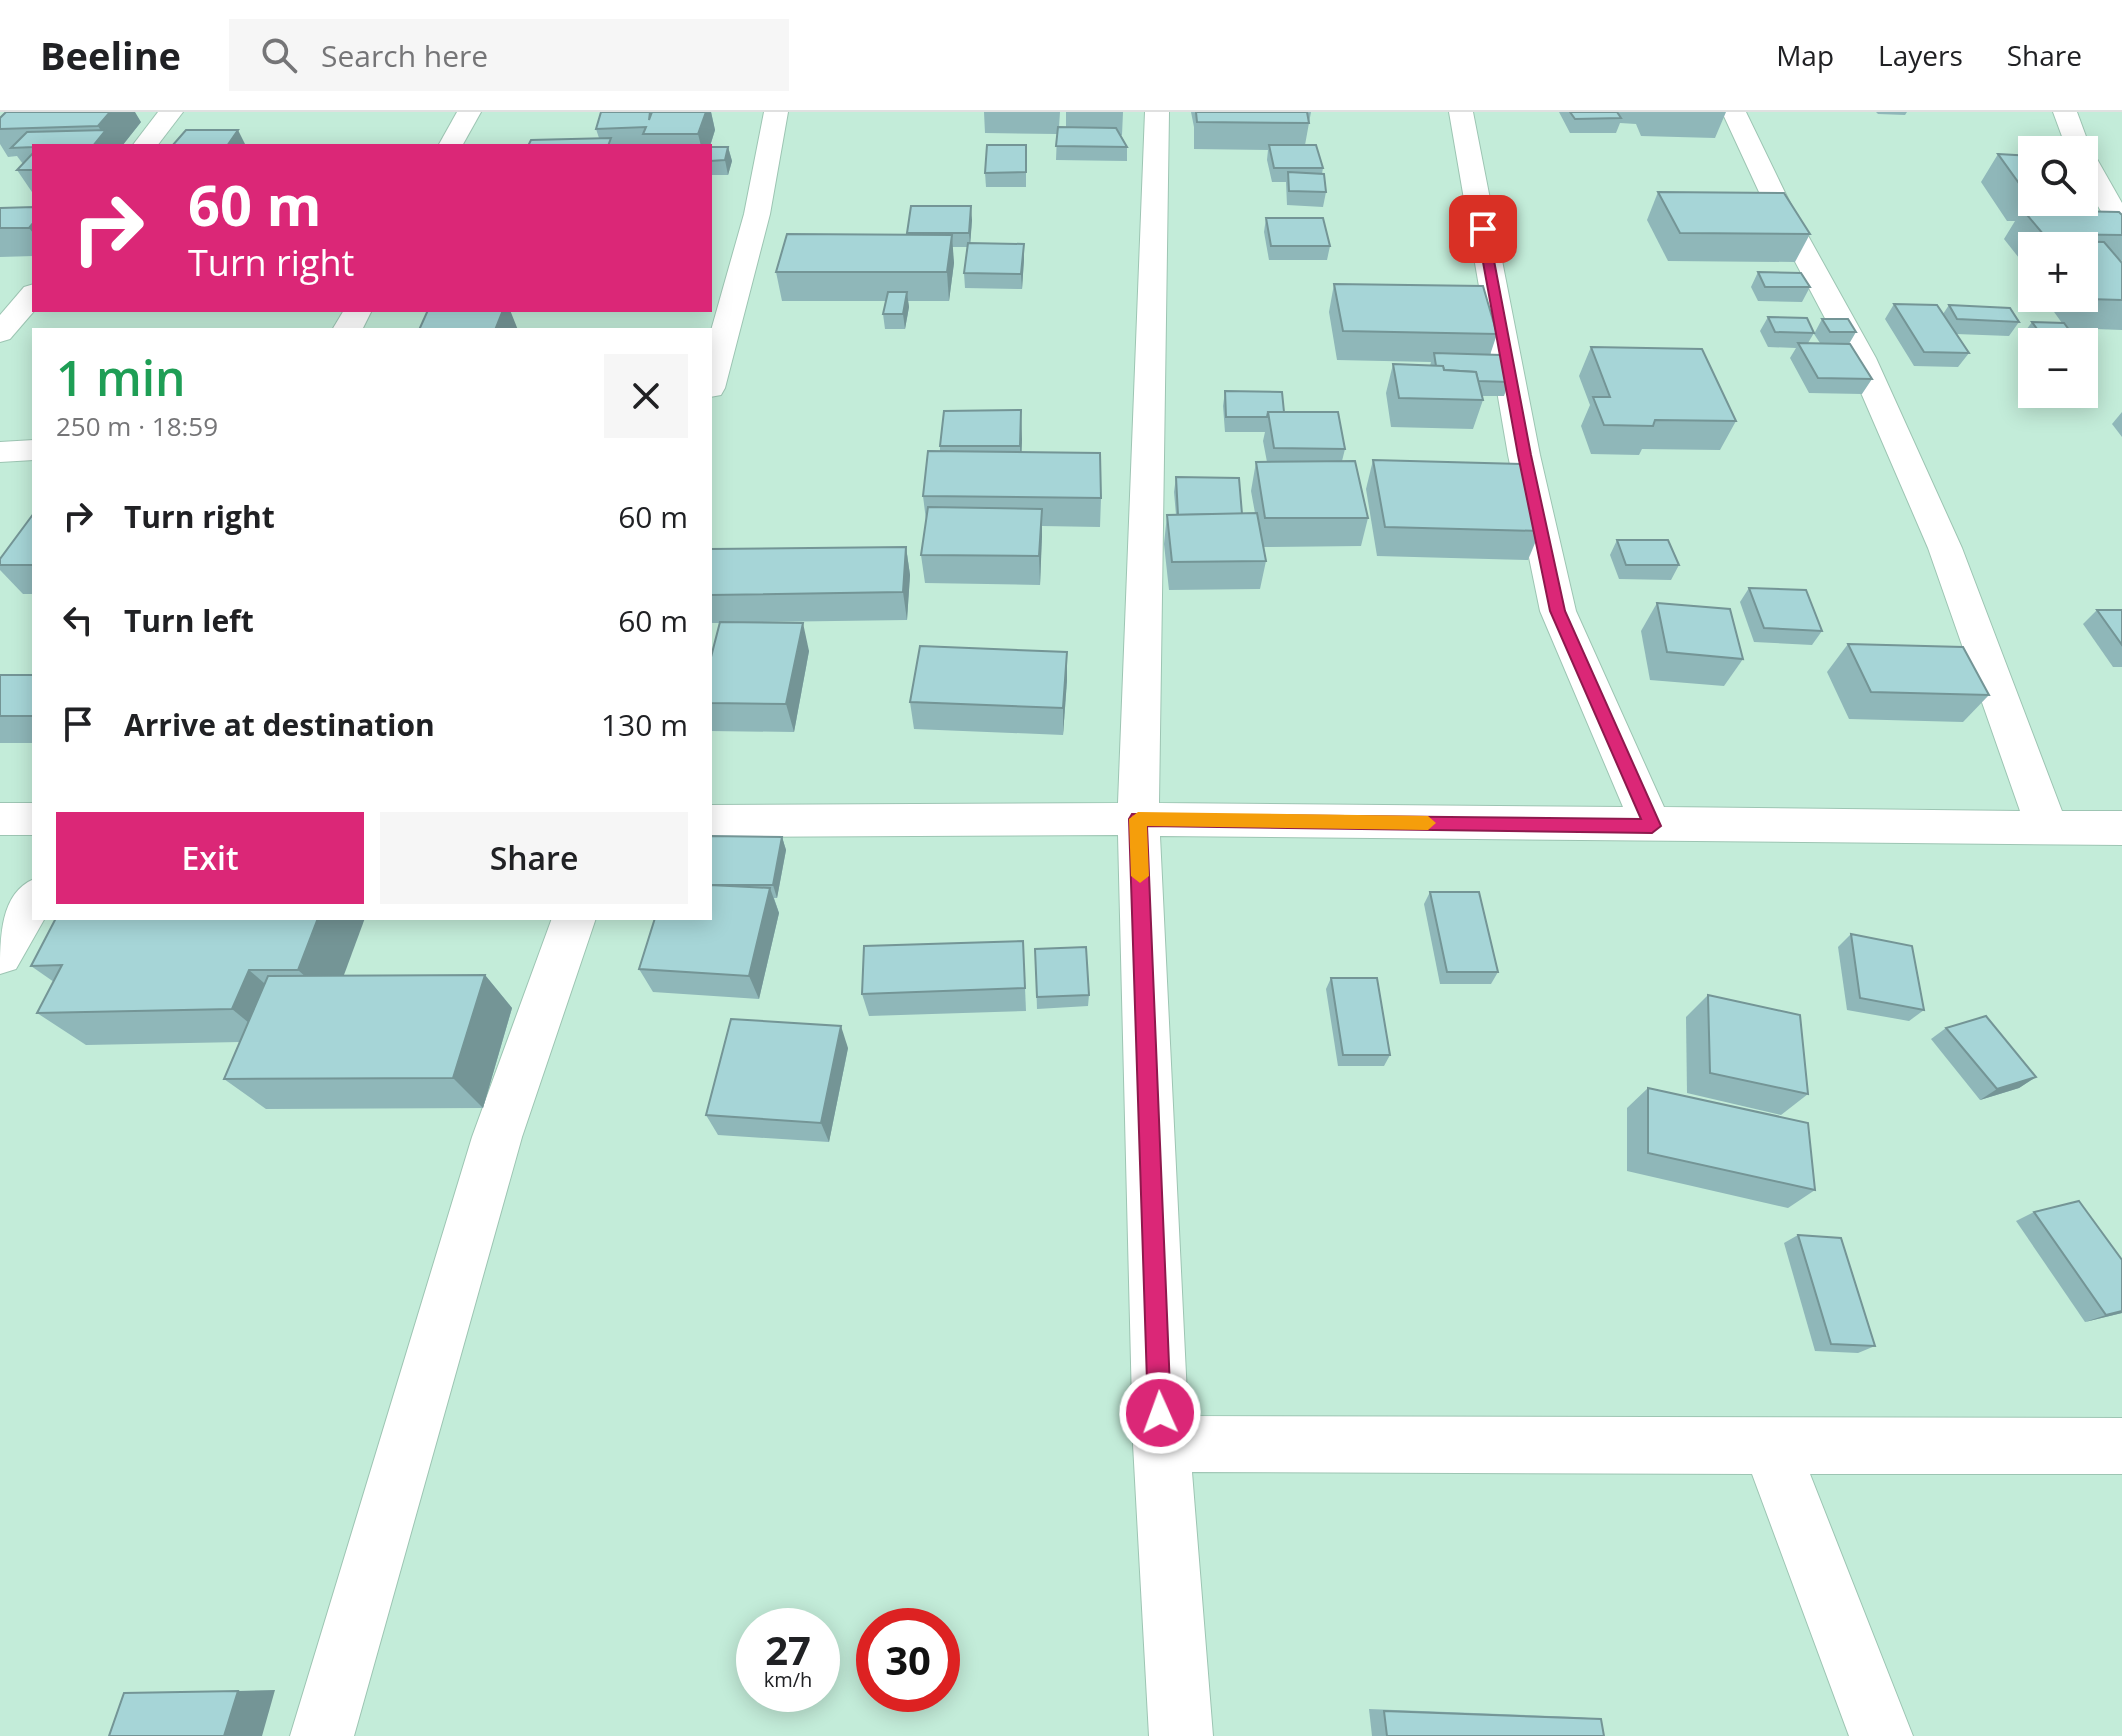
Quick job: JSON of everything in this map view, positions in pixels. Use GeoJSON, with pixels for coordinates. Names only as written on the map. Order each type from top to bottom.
{"type":"FeatureCollection","features":[{"type":"Feature","properties":{"kind":"street"},"geometry":{"type":"LineString","coordinates":[[146,144],[171,112]]}},
{"type":"Feature","properties":{"kind":"street"},"geometry":{"type":"LineString","coordinates":[[451,144],[469,112]]}},
{"type":"Feature","properties":{"kind":"street"},"geometry":{"type":"LineString","coordinates":[[712,381],[757,214],[776,112]]}},
{"type":"Feature","properties":{"kind":"street"},"geometry":{"type":"LineString","coordinates":[[1157,112],[1138,819],[1161,1444],[1181,1736]]}},
{"type":"Feature","properties":{"kind":"street"},"geometry":{"type":"LineString","coordinates":[[1461,112],[1524,455],[1558,611],[1652,826]]}},
{"type":"Feature","properties":{"kind":"street"},"geometry":{"type":"LineString","coordinates":[[1734,112],[1778,205],[1861,358],[1945,548],[2047,827]]}},
{"type":"Feature","properties":{"kind":"street"},"geometry":{"type":"LineString","coordinates":[[2065,112],[2074,136]]}},
{"type":"Feature","properties":{"kind":"street"},"geometry":{"type":"LineString","coordinates":[[2098,184],[2122,226]]}},
{"type":"Feature","properties":{"kind":"street"},"geometry":{"type":"LineString","coordinates":[[0,333],[32,295]]}},
{"type":"Feature","properties":{"kind":"street"},"geometry":{"type":"LineString","coordinates":[[0,452],[32,450]]}},
{"type":"Feature","properties":{"kind":"street"},"geometry":{"type":"LineString","coordinates":[[0,819],[32,819]]}},
{"type":"Feature","properties":{"kind":"street"},"geometry":{"type":"LineString","coordinates":[[712,821],[1138,819],[2122,828]]}},
{"type":"Feature","properties":{"kind":"street"},"geometry":{"type":"LineString","coordinates":[[0,955],[32,900]]}},
{"type":"Feature","properties":{"kind":"street"},"geometry":{"type":"LineString","coordinates":[[322,1736],[497,1137],[573,920]]}},
{"type":"Feature","properties":{"kind":"street"},"geometry":{"type":"LineString","coordinates":[[1161,1444],[2122,1446]]}},
{"type":"Feature","properties":{"kind":"street"},"geometry":{"type":"LineString","coordinates":[[1771,1447],[1881,1736]]}},
{"type":"Feature","properties":{"kind":"building"},"geometry":{"type":"Polygon","coordinates":[[[6,112],[110,112],[98,126],[0,129],[0,118],[6,112]]]}},
{"type":"Feature","properties":{"kind":"building"},"geometry":{"type":"Polygon","coordinates":[[[601,112],[650,112],[649,120],[652,112],[706,112],[698,134],[643,134],[646,127],[596,129],[601,112]]]}},
{"type":"Feature","properties":{"kind":"building"},"geometry":{"type":"Polygon","coordinates":[[[1196,112],[1307,112],[1309,123],[1197,122],[1196,112]]]}},
{"type":"Feature","properties":{"kind":"building"},"geometry":{"type":"Polygon","coordinates":[[[1570,112],[1617,112],[1621,118],[1575,119],[1570,112]]]}},
{"type":"Feature","properties":{"kind":"building"},"geometry":{"type":"Polygon","coordinates":[[[1058,127],[1116,128],[1127,147],[1056,146],[1058,127]]]}},
{"type":"Feature","properties":{"kind":"building"},"geometry":{"type":"Polygon","coordinates":[[[106,130],[95,144],[32,144],[32,147],[11,148],[27,132],[106,130]]]}},
{"type":"Feature","properties":{"kind":"building"},"geometry":{"type":"Polygon","coordinates":[[[186,130],[238,130],[228,144],[174,144],[186,130]]]}},
{"type":"Feature","properties":{"kind":"building"},"geometry":{"type":"Polygon","coordinates":[[[611,138],[609,144],[529,144],[531,140],[611,138]]]}},
{"type":"Feature","properties":{"kind":"building"},"geometry":{"type":"Polygon","coordinates":[[[987,145],[1026,145],[1026,172],[985,173],[987,145]]]}},
{"type":"Feature","properties":{"kind":"building"},"geometry":{"type":"Polygon","coordinates":[[[1269,145],[1316,145],[1323,168],[1274,168],[1269,145]]]}},
{"type":"Feature","properties":{"kind":"building"},"geometry":{"type":"Polygon","coordinates":[[[712,147],[728,147],[725,160],[712,161],[712,147]]]}},
{"type":"Feature","properties":{"kind":"building"},"geometry":{"type":"Polygon","coordinates":[[[32,154],[32,170],[17,170],[32,154]]]}},
{"type":"Feature","properties":{"kind":"building"},"geometry":{"type":"Polygon","coordinates":[[[1998,154],[2018,155],[2018,182],[1998,154]]]}},
{"type":"Feature","properties":{"kind":"building"},"geometry":{"type":"Polygon","coordinates":[[[1288,172],[1324,174],[1326,192],[1289,191],[1288,172]]]}},
{"type":"Feature","properties":{"kind":"building"},"geometry":{"type":"Polygon","coordinates":[[[1658,192],[1784,193],[1810,234],[1680,233],[1658,192]]]}},
{"type":"Feature","properties":{"kind":"building"},"geometry":{"type":"Polygon","coordinates":[[[911,206],[971,206],[969,233],[907,233],[911,206]]]}},
{"type":"Feature","properties":{"kind":"building"},"geometry":{"type":"Polygon","coordinates":[[[32,207],[32,224],[29,228],[0,228],[0,208],[32,207]]]}},
{"type":"Feature","properties":{"kind":"building"},"geometry":{"type":"Polygon","coordinates":[[[2098,212],[2119,212],[2122,215],[2122,235],[2041,232],[2028,216],[2098,216],[2098,212]]]}},
{"type":"Feature","properties":{"kind":"building"},"geometry":{"type":"Polygon","coordinates":[[[1266,218],[1323,218],[1330,246],[1271,246],[1266,218]]]}},
{"type":"Feature","properties":{"kind":"building"},"geometry":{"type":"Polygon","coordinates":[[[787,234],[952,235],[947,272],[776,272],[787,234]]]}},
{"type":"Feature","properties":{"kind":"building"},"geometry":{"type":"Polygon","coordinates":[[[2098,242],[2104,242],[2122,263],[2122,300],[2098,299],[2098,242]]]}},
{"type":"Feature","properties":{"kind":"building"},"geometry":{"type":"Polygon","coordinates":[[[968,243],[1024,244],[1021,274],[964,273],[968,243]]]}},
{"type":"Feature","properties":{"kind":"building"},"geometry":{"type":"Polygon","coordinates":[[[1758,272],[1801,273],[1810,287],[1765,287],[1758,272]]]}},
{"type":"Feature","properties":{"kind":"building"},"geometry":{"type":"Polygon","coordinates":[[[1334,284],[1483,286],[1497,334],[1343,331],[1334,284]]]}},
{"type":"Feature","properties":{"kind":"building"},"geometry":{"type":"Polygon","coordinates":[[[888,292],[907,292],[903,314],[883,314],[888,292]]]}},
{"type":"Feature","properties":{"kind":"building"},"geometry":{"type":"Polygon","coordinates":[[[1894,304],[1937,305],[1969,353],[1924,352],[1894,304]]]}},
{"type":"Feature","properties":{"kind":"building"},"geometry":{"type":"Polygon","coordinates":[[[1949,305],[2010,308],[2019,322],[1957,319],[1949,305]]]}},
{"type":"Feature","properties":{"kind":"building"},"geometry":{"type":"Polygon","coordinates":[[[427,312],[502,312],[496,328],[420,328],[427,312]]]}},
{"type":"Feature","properties":{"kind":"building"},"geometry":{"type":"Polygon","coordinates":[[[1768,317],[1807,318],[1814,333],[1775,332],[1768,317]]]}},
{"type":"Feature","properties":{"kind":"building"},"geometry":{"type":"Polygon","coordinates":[[[1822,319],[1848,319],[1856,332],[1830,332],[1822,319]]]}},
{"type":"Feature","properties":{"kind":"building"},"geometry":{"type":"Polygon","coordinates":[[[2032,322],[2064,323],[2068,328],[2036,328],[2032,322]]]}},
{"type":"Feature","properties":{"kind":"building"},"geometry":{"type":"Polygon","coordinates":[[[1798,343],[1850,344],[1872,379],[1818,378],[1798,343]]]}},
{"type":"Feature","properties":{"kind":"building"},"geometry":{"type":"Polygon","coordinates":[[[1591,347],[1702,349],[1736,421],[1655,420],[1653,426],[1604,425],[1593,397],[1610,397],[1591,347]]]}},
{"type":"Feature","properties":{"kind":"building"},"geometry":{"type":"Polygon","coordinates":[[[1434,353],[1501,355],[1509,382],[1478,381],[1476,372],[1444,370],[1443,366],[1436,366],[1434,353]]]}},
{"type":"Feature","properties":{"kind":"building"},"geometry":{"type":"Polygon","coordinates":[[[1393,364],[1443,366],[1444,370],[1476,372],[1483,400],[1399,398],[1393,364]]]}},
{"type":"Feature","properties":{"kind":"building"},"geometry":{"type":"Polygon","coordinates":[[[1225,391],[1282,392],[1284,412],[1268,412],[1267,417],[1226,417],[1225,391]]]}},
{"type":"Feature","properties":{"kind":"building"},"geometry":{"type":"Polygon","coordinates":[[[1021,410],[1020,446],[940,446],[944,411],[1021,410]]]}},
{"type":"Feature","properties":{"kind":"building"},"geometry":{"type":"Polygon","coordinates":[[[1268,412],[1338,412],[1345,449],[1274,448],[1268,412]]]}},
{"type":"Feature","properties":{"kind":"building"},"geometry":{"type":"Polygon","coordinates":[[[928,451],[1100,453],[1101,498],[923,496],[928,451]]]}},
{"type":"Feature","properties":{"kind":"building"},"geometry":{"type":"Polygon","coordinates":[[[1373,460],[1521,464],[1540,531],[1385,527],[1373,460]]]}},
{"type":"Feature","properties":{"kind":"building"},"geometry":{"type":"Polygon","coordinates":[[[1355,461],[1368,518],[1265,518],[1256,462],[1355,461]]]}},
{"type":"Feature","properties":{"kind":"building"},"geometry":{"type":"Polygon","coordinates":[[[1176,477],[1239,478],[1242,514],[1178,515],[1176,477]]]}},
{"type":"Feature","properties":{"kind":"building"},"geometry":{"type":"Polygon","coordinates":[[[928,507],[1042,509],[1039,556],[921,555],[928,507]]]}},
{"type":"Feature","properties":{"kind":"building"},"geometry":{"type":"Polygon","coordinates":[[[1257,513],[1266,561],[1172,562],[1167,515],[1257,513]]]}},
{"type":"Feature","properties":{"kind":"building"},"geometry":{"type":"Polygon","coordinates":[[[32,516],[32,565],[0,565],[0,559],[32,516]]]}},
{"type":"Feature","properties":{"kind":"building"},"geometry":{"type":"Polygon","coordinates":[[[1617,540],[1668,540],[1679,565],[1626,565],[1617,540]]]}},
{"type":"Feature","properties":{"kind":"building"},"geometry":{"type":"Polygon","coordinates":[[[906,547],[903,592],[712,595],[712,549],[906,547]]]}},
{"type":"Feature","properties":{"kind":"building"},"geometry":{"type":"Polygon","coordinates":[[[1749,588],[1806,590],[1822,631],[1764,628],[1749,588]]]}},
{"type":"Feature","properties":{"kind":"building"},"geometry":{"type":"Polygon","coordinates":[[[1657,603],[1730,609],[1743,659],[1667,652],[1657,603]]]}},
{"type":"Feature","properties":{"kind":"building"},"geometry":{"type":"Polygon","coordinates":[[[2097,610],[2122,610],[2122,645],[2097,610]]]}},
{"type":"Feature","properties":{"kind":"building"},"geometry":{"type":"Polygon","coordinates":[[[720,622],[803,623],[786,704],[712,703],[712,653],[720,622]]]}},
{"type":"Feature","properties":{"kind":"building"},"geometry":{"type":"Polygon","coordinates":[[[1848,644],[1963,647],[1989,695],[1871,692],[1848,644]]]}},
{"type":"Feature","properties":{"kind":"building"},"geometry":{"type":"Polygon","coordinates":[[[920,646],[1067,652],[1063,708],[910,702],[920,646]]]}},
{"type":"Feature","properties":{"kind":"building"},"geometry":{"type":"Polygon","coordinates":[[[0,675],[32,675],[32,716],[0,716],[0,675]]]}},
{"type":"Feature","properties":{"kind":"building"},"geometry":{"type":"Polygon","coordinates":[[[712,836],[782,837],[773,885],[712,885],[712,836]]]}},
{"type":"Feature","properties":{"kind":"building"},"geometry":{"type":"Polygon","coordinates":[[[712,885],[770,888],[749,976],[639,969],[654,920],[712,920],[712,885]]]}},
{"type":"Feature","properties":{"kind":"building"},"geometry":{"type":"Polygon","coordinates":[[[1430,892],[1479,892],[1498,972],[1447,972],[1430,892]]]}},
{"type":"Feature","properties":{"kind":"building"},"geometry":{"type":"Polygon","coordinates":[[[55,920],[317,920],[298,970],[249,970],[232,1009],[37,1013],[62,965],[31,966],[55,920]]]}},
{"type":"Feature","properties":{"kind":"building"},"geometry":{"type":"Polygon","coordinates":[[[1851,934],[1912,946],[1924,1010],[1860,998],[1851,934]]]}},
{"type":"Feature","properties":{"kind":"building"},"geometry":{"type":"Polygon","coordinates":[[[1023,941],[1025,988],[862,994],[864,946],[1023,941]]]}},
{"type":"Feature","properties":{"kind":"building"},"geometry":{"type":"Polygon","coordinates":[[[1086,947],[1089,995],[1037,997],[1035,949],[1086,947]]]}},
{"type":"Feature","properties":{"kind":"building"},"geometry":{"type":"Polygon","coordinates":[[[485,975],[453,1078],[224,1079],[268,976],[485,975]]]}},
{"type":"Feature","properties":{"kind":"building"},"geometry":{"type":"Polygon","coordinates":[[[1331,978],[1377,978],[1390,1055],[1343,1055],[1331,978]]]}},
{"type":"Feature","properties":{"kind":"building"},"geometry":{"type":"Polygon","coordinates":[[[1708,995],[1800,1015],[1808,1094],[1710,1073],[1708,995]]]}},
{"type":"Feature","properties":{"kind":"building"},"geometry":{"type":"Polygon","coordinates":[[[1986,1016],[2036,1077],[1997,1089],[1946,1028],[1986,1016]]]}},
{"type":"Feature","properties":{"kind":"building"},"geometry":{"type":"Polygon","coordinates":[[[731,1019],[841,1026],[821,1123],[706,1115],[731,1019]]]}},
{"type":"Feature","properties":{"kind":"building"},"geometry":{"type":"Polygon","coordinates":[[[1648,1088],[1808,1123],[1815,1190],[1648,1153],[1648,1088]]]}},
{"type":"Feature","properties":{"kind":"building"},"geometry":{"type":"Polygon","coordinates":[[[2079,1201],[2122,1260],[2122,1311],[2106,1315],[2034,1212],[2079,1201]]]}},
{"type":"Feature","properties":{"kind":"building"},"geometry":{"type":"Polygon","coordinates":[[[1798,1235],[1841,1238],[1875,1346],[1831,1344],[1798,1235]]]}},
{"type":"Feature","properties":{"kind":"building"},"geometry":{"type":"Polygon","coordinates":[[[238,1691],[224,1736],[109,1736],[124,1693],[238,1691]]]}},
{"type":"Feature","properties":{"kind":"building"},"geometry":{"type":"Polygon","coordinates":[[[1384,1711],[1601,1719],[1604,1736],[1387,1736],[1384,1711]]]}},
{"type":"Feature","properties":{"kind":"slow traffic"},"geometry":{"type":"LineString","coordinates":[[1140,876],[1138,819],[1428,823]]}},
{"type":"Feature","properties":{"kind":"route"},"geometry":{"type":"LineString","coordinates":[[1160,1413],[1138,819],[1652,826],[1558,611],[1524,455],[1483,229]]}}]}
